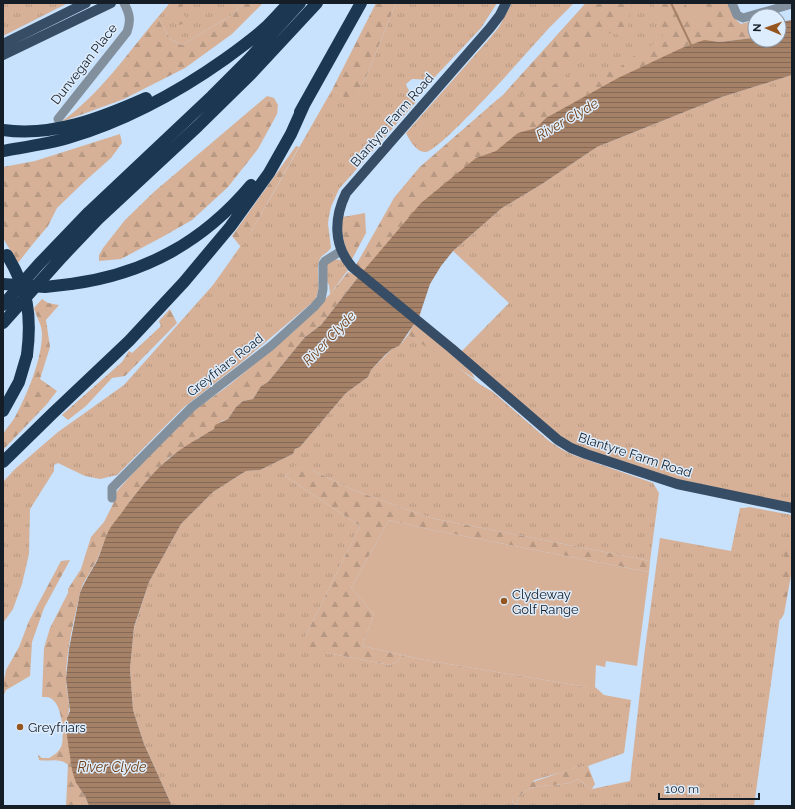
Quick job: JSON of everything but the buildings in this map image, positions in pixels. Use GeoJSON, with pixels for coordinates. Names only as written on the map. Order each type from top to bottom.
{"type":"FeatureCollection","features":[{"type":"Feature","properties":{"kind":"highway"},"geometry":{"type":"LineString","coordinates":[[15,149],[70,134],[110,119],[162,94],[236,44],[260,24],[280,3]]}},
{"type":"Feature","properties":{"kind":"highway"},"geometry":{"type":"LineString","coordinates":[[3,151],[54,142],[82,133],[153,104],[191,82],[235,53],[265,28],[289,3]]}},
{"type":"Feature","properties":{"kind":"highway"},"geometry":{"type":"LineString","coordinates":[[3,305],[43,259],[89,212],[212,96],[249,59],[300,3]]}},
{"type":"Feature","properties":{"kind":"highway"},"geometry":{"type":"LineString","coordinates":[[3,323],[57,262],[98,219],[198,126],[251,74],[317,3]]}},
{"type":"Feature","properties":{"kind":"highway"},"geometry":{"type":"LineString","coordinates":[[3,284],[45,287],[115,276],[147,265],[201,234],[231,208],[257,178],[275,154],[361,3]]}},
{"type":"Feature","properties":{"kind":"highway"},"geometry":{"type":"LineString","coordinates":[[3,130],[20,132],[53,130],[102,116],[146,98],[201,68]]}},
{"type":"Feature","properties":{"kind":"highway"},"geometry":{"type":"LineString","coordinates":[[3,462],[129,342],[184,282],[230,227],[269,172],[304,105]]}},
{"type":"Feature","properties":{"kind":"highway"},"geometry":{"type":"LineString","coordinates":[[3,411],[19,382],[27,355],[30,329],[26,300],[21,280],[5,253]]}},
{"type":"Feature","properties":{"kind":"main road"},"geometry":{"type":"LineString","coordinates":[[3,44],[86,3]]}},
{"type":"Feature","properties":{"kind":"main road"},"geometry":{"type":"LineString","coordinates":[[3,55],[111,3]]}},
{"type":"Feature","properties":{"kind":"main road","name":"Blantyre Farm Road"},"geometry":{"type":"LineString","coordinates":[[506,3],[500,15],[490,28],[346,193],[340,206],[337,219],[337,237],[341,251],[352,267],[417,320],[558,440],[571,448],[677,484],[792,508]]}},
{"type":"Feature","properties":{"kind":"street","name":"Dunvegan Place"},"geometry":{"type":"LineString","coordinates":[[58,119],[128,32],[130,24],[129,13],[124,3]]}},
{"type":"Feature","properties":{"kind":"street"},"geometry":{"type":"LineString","coordinates":[[732,3],[737,15],[743,18],[792,4]]}},
{"type":"Feature","properties":{"kind":"street","name":"Greyfriars Road"},"geometry":{"type":"LineString","coordinates":[[112,498],[112,488],[192,407],[271,346],[314,307],[321,299],[323,289],[323,264],[325,260],[341,251]]}},
{"type":"Feature","properties":{"kind":"green space"},"geometry":{"type":"Polygon","coordinates":[[[3,3],[68,3],[3,36],[3,3]]]}},
{"type":"Feature","properties":{"kind":"green space"},"geometry":{"type":"Polygon","coordinates":[[[168,3],[183,3],[182,14],[187,18],[190,24],[186,23],[179,25],[176,17],[171,12],[168,3]]]}},
{"type":"Feature","properties":{"kind":"green space"},"geometry":{"type":"Polygon","coordinates":[[[170,3],[244,3],[232,15],[182,45],[170,39],[158,17],[170,3]]]}},
{"type":"Feature","properties":{"kind":"green space"},"geometry":{"type":"Polygon","coordinates":[[[244,3],[263,3],[232,34],[185,68],[124,99],[61,122],[88,99],[124,59],[158,17],[170,39],[182,45],[232,15],[244,3]]]}},
{"type":"Feature","properties":{"kind":"green space"},"geometry":{"type":"Polygon","coordinates":[[[376,3],[396,3],[366,77],[353,102],[332,90],[376,3]]]}},
{"type":"Feature","properties":{"kind":"green space"},"geometry":{"type":"Polygon","coordinates":[[[396,3],[497,3],[481,28],[432,80],[412,79],[406,84],[416,102],[339,189],[331,207],[329,216],[328,224],[331,248],[321,257],[319,262],[318,290],[314,301],[243,361],[183,408],[117,475],[100,479],[85,476],[58,463],[54,465],[54,471],[30,509],[29,554],[22,584],[13,609],[3,623],[3,482],[15,469],[58,432],[124,385],[213,285],[252,230],[332,90],[353,101],[366,77],[396,3]]]}},
{"type":"Feature","properties":{"kind":"green space"},"geometry":{"type":"Polygon","coordinates":[[[512,3],[574,3],[449,135],[434,148],[425,152],[419,150],[413,145],[406,133],[499,27],[512,3]]]}},
{"type":"Feature","properties":{"kind":"green space"},"geometry":{"type":"Polygon","coordinates":[[[586,3],[728,3],[737,21],[741,24],[363,272],[394,198],[420,167],[504,94],[586,3]]]}},
{"type":"Feature","properties":{"kind":"green space"},"geometry":{"type":"Polygon","coordinates":[[[586,3],[632,3],[627,34],[622,40],[615,32],[609,33],[594,43],[562,74],[543,86],[523,94],[504,94],[586,3]]]}},
{"type":"Feature","properties":{"kind":"green space"},"geometry":{"type":"Polygon","coordinates":[[[653,3],[728,3],[737,21],[741,24],[747,22],[747,39],[720,42],[704,40],[682,48],[618,78],[546,117],[536,128],[518,133],[496,151],[476,158],[363,272],[356,265],[394,198],[420,167],[498,99],[509,101],[529,98],[546,90],[573,73],[581,81],[586,82],[620,67],[631,58],[663,38],[660,21],[653,3]]]}},
{"type":"Feature","properties":{"kind":"green space"},"geometry":{"type":"Polygon","coordinates":[[[685,3],[705,3],[710,13],[693,21],[685,3]]]}},
{"type":"Feature","properties":{"kind":"green space"},"geometry":{"type":"Polygon","coordinates":[[[792,75],[792,504],[677,479],[585,450],[566,441],[461,352],[509,303],[453,251],[502,208],[542,184],[597,147],[722,97],[792,75]]]}},
{"type":"Feature","properties":{"kind":"green space"},"geometry":{"type":"Polygon","coordinates":[[[267,96],[274,98],[278,105],[277,114],[258,149],[228,187],[192,220],[121,259],[99,261],[99,255],[103,248],[125,220],[155,191],[267,96]]]}},
{"type":"Feature","properties":{"kind":"green space"},"geometry":{"type":"Polygon","coordinates":[[[120,134],[122,143],[111,158],[57,208],[48,226],[18,263],[3,238],[3,167],[35,161],[120,134]]]}},
{"type":"Feature","properties":{"kind":"green space"},"geometry":{"type":"Polygon","coordinates":[[[296,146],[299,147],[241,247],[232,236],[296,146]]]}},
{"type":"Feature","properties":{"kind":"green space"},"geometry":{"type":"Polygon","coordinates":[[[365,213],[366,233],[351,261],[344,240],[342,228],[343,217],[365,213]]]}},
{"type":"Feature","properties":{"kind":"green space"},"geometry":{"type":"Polygon","coordinates":[[[332,259],[341,260],[348,270],[330,294],[329,285],[325,278],[327,263],[332,259]]]}},
{"type":"Feature","properties":{"kind":"green space"},"geometry":{"type":"Polygon","coordinates":[[[348,272],[359,276],[321,325],[305,337],[268,382],[261,386],[253,399],[243,401],[236,407],[228,419],[222,421],[214,429],[170,457],[147,480],[109,531],[97,560],[83,584],[80,593],[66,668],[69,709],[67,718],[76,783],[85,796],[89,806],[66,806],[68,765],[58,760],[39,760],[38,755],[42,758],[49,758],[54,755],[61,747],[63,737],[61,716],[57,705],[50,698],[42,697],[44,648],[50,628],[68,593],[68,589],[81,569],[91,537],[104,522],[113,504],[117,491],[165,437],[196,409],[228,386],[293,332],[330,294],[348,272]]]}},
{"type":"Feature","properties":{"kind":"green space"},"geometry":{"type":"Polygon","coordinates":[[[42,299],[48,303],[59,305],[46,320],[50,347],[40,379],[57,391],[46,405],[3,450],[3,435],[5,430],[14,419],[37,365],[42,330],[34,308],[42,299]]]}},
{"type":"Feature","properties":{"kind":"green space"},"geometry":{"type":"Polygon","coordinates":[[[170,309],[177,323],[125,376],[112,378],[86,406],[68,420],[62,415],[122,362],[129,351],[132,353],[161,326],[159,321],[170,309]]]}},
{"type":"Feature","properties":{"kind":"green space"},"geometry":{"type":"Polygon","coordinates":[[[415,322],[472,373],[475,379],[408,335],[415,322]]]}},
{"type":"Feature","properties":{"kind":"green space"},"geometry":{"type":"Polygon","coordinates":[[[408,335],[452,363],[481,385],[493,392],[549,441],[561,449],[573,455],[653,483],[659,493],[650,561],[431,518],[353,490],[314,471],[301,461],[285,476],[360,526],[305,637],[327,653],[390,665],[398,661],[402,655],[587,687],[595,687],[604,695],[631,700],[624,753],[588,766],[579,766],[535,780],[513,798],[512,806],[172,806],[144,744],[133,710],[130,669],[134,628],[149,582],[181,524],[213,492],[246,471],[260,470],[293,454],[295,449],[300,447],[346,393],[368,377],[371,370],[392,349],[399,346],[408,335]]]}},
{"type":"Feature","properties":{"kind":"green space"},"geometry":{"type":"Polygon","coordinates":[[[301,460],[314,471],[353,490],[431,518],[650,561],[649,572],[432,530],[389,520],[351,588],[374,614],[362,646],[402,655],[398,661],[390,665],[327,653],[305,645],[305,637],[360,526],[285,476],[301,460]]]}},
{"type":"Feature","properties":{"kind":"green space"},"geometry":{"type":"Polygon","coordinates":[[[749,507],[792,515],[778,632],[754,806],[516,806],[523,793],[528,789],[535,787],[567,784],[578,779],[592,789],[630,781],[644,656],[660,538],[731,551],[740,508],[749,507]]]}},
{"type":"Feature","properties":{"kind":"green space"},"geometry":{"type":"Polygon","coordinates":[[[792,515],[792,570],[784,614],[781,619],[777,621],[789,517],[792,515]]]}},
{"type":"Feature","properties":{"kind":"green space","name":"Clydeway Golf Range"},"geometry":{"type":"Polygon","coordinates":[[[389,520],[432,530],[649,572],[637,666],[606,661],[605,667],[596,665],[595,687],[587,687],[425,660],[362,646],[374,614],[351,588],[389,520]]]}},
{"type":"Feature","properties":{"kind":"green space"},"geometry":{"type":"Polygon","coordinates":[[[70,560],[44,608],[32,642],[30,676],[6,690],[3,697],[3,685],[6,670],[19,647],[29,621],[61,561],[70,560]]]}},
{"type":"Feature","properties":{"kind":"green space"},"geometry":{"type":"Polygon","coordinates":[[[579,766],[588,766],[595,784],[592,789],[578,779],[567,784],[535,787],[528,789],[523,793],[516,806],[512,806],[513,798],[518,788],[579,766]]]}},
{"type":"Feature","properties":{"kind":"water","name":"River Clyde"},"geometry":{"type":"Polygon","coordinates":[[[792,20],[792,75],[722,97],[597,147],[542,184],[502,208],[453,251],[441,266],[430,284],[419,317],[399,346],[392,349],[385,355],[371,370],[368,377],[346,393],[300,447],[295,449],[293,454],[260,470],[246,471],[213,492],[181,524],[149,582],[134,627],[130,669],[133,710],[144,744],[172,806],[89,806],[85,796],[76,783],[72,770],[66,729],[67,718],[70,711],[66,679],[69,649],[80,593],[97,561],[108,532],[131,499],[150,477],[176,453],[214,429],[215,425],[228,419],[236,407],[243,401],[253,399],[261,386],[268,382],[305,337],[321,325],[359,276],[421,203],[476,158],[496,151],[518,133],[536,128],[546,118],[618,78],[682,48],[704,40],[720,42],[747,39],[747,48],[787,48],[787,21],[792,20]]]}},
{"type":"Feature","properties":{"kind":"waterway"},"geometry":{"type":"LineString","coordinates":[[671,3],[692,47]]}},
{"type":"Feature","properties":{"kind":"place","name":"Clydeway Golf Range"},"geometry":{"type":"Point","coordinates":[504,601]}},
{"type":"Feature","properties":{"kind":"place","name":"Greyfriars"},"geometry":{"type":"Point","coordinates":[20,727]}}]}
